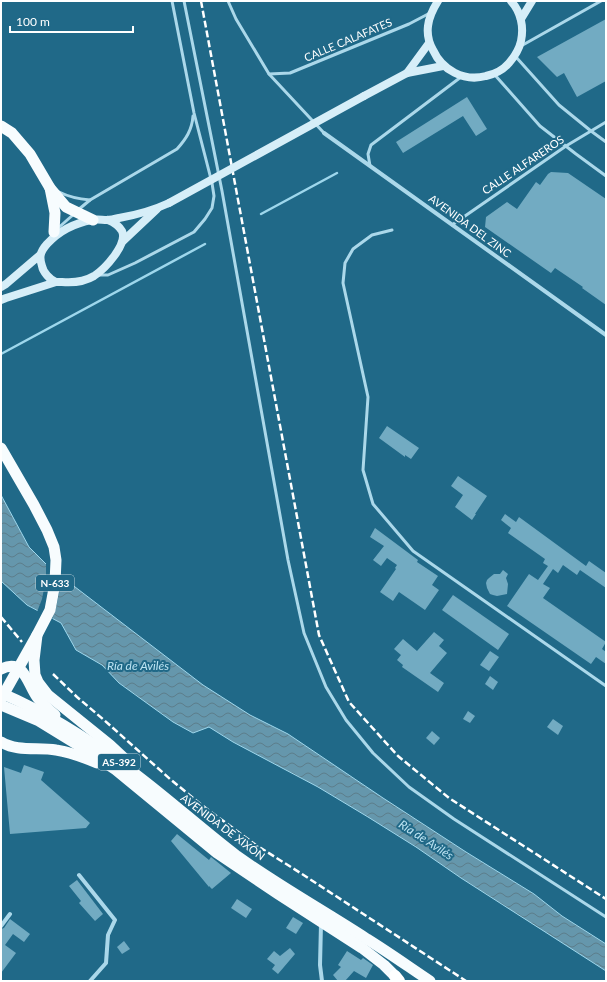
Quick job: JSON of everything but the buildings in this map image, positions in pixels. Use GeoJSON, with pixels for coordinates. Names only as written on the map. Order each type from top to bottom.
{"type":"FeatureCollection","features":[{"type":"Feature","properties":{"kind":"highway"},"geometry":{"type":"LineString","coordinates":[[1,126],[12,133],[30,154],[50,188],[66,207],[93,220]]}},
{"type":"Feature","properties":{"kind":"highway"},"geometry":{"type":"LineString","coordinates":[[50,188],[55,213],[54,232]]}},
{"type":"Feature","properties":{"kind":"highway","name":"N-633"},"geometry":{"type":"LineString","coordinates":[[1,448],[47,530],[54,547],[56,560],[55,583],[50,610],[1,699]]}},
{"type":"Feature","properties":{"kind":"highway"},"geometry":{"type":"LineString","coordinates":[[37,635],[34,666],[35,675],[42,688],[56,703],[110,745],[127,761],[139,777]]}},
{"type":"Feature","properties":{"kind":"highway"},"geometry":{"type":"LineString","coordinates":[[1,669],[16,666],[23,672],[39,700],[70,729]]}},
{"type":"Feature","properties":{"kind":"highway","name":"AVENIDA DE XIXÓN"},"geometry":{"type":"LineString","coordinates":[[1,693],[32,708],[92,743],[139,777],[239,857],[275,882],[367,939],[430,981]]}},
{"type":"Feature","properties":{"kind":"highway","name":"AVENIDA DE XIXÓN"},"geometry":{"type":"LineString","coordinates":[[1,705],[39,721],[116,770],[217,853],[372,955],[397,978]]}},
{"type":"Feature","properties":{"kind":"highway"},"geometry":{"type":"LineString","coordinates":[[1,742],[15,748],[43,748],[70,753],[116,770]]}},
{"type":"Feature","properties":{"kind":"highway"},"geometry":{"type":"LineString","coordinates":[[1,752],[25,748]]}},
{"type":"Feature","properties":{"kind":"main road"},"geometry":{"type":"LineString","coordinates":[[438,1],[431,12],[428,28],[429,43],[436,58],[453,72],[463,76],[479,78],[494,74],[506,66],[515,56],[519,47],[522,33],[521,19],[515,5],[511,1]]}},
{"type":"Feature","properties":{"kind":"main road"},"geometry":{"type":"LineString","coordinates":[[521,19],[532,1]]}},
{"type":"Feature","properties":{"kind":"main road"},"geometry":{"type":"LineString","coordinates":[[407,73],[429,43]]}},
{"type":"Feature","properties":{"kind":"main road"},"geometry":{"type":"LineString","coordinates":[[1,287],[40,255],[46,245],[62,231],[75,225],[93,220],[120,218],[159,208],[407,73],[444,66]]}},
{"type":"Feature","properties":{"kind":"main road"},"geometry":{"type":"LineString","coordinates":[[1,300],[56,282],[74,283],[84,281],[95,275],[116,254],[123,241],[159,208]]}},
{"type":"Feature","properties":{"kind":"main road"},"geometry":{"type":"LineString","coordinates":[[108,220],[122,231],[123,241]]}},
{"type":"Feature","properties":{"kind":"main road"},"geometry":{"type":"LineString","coordinates":[[40,255],[42,269],[56,282]]}},
{"type":"Feature","properties":{"kind":"street","name":"AVENIDA DEL ZINC"},"geometry":{"type":"LineString","coordinates":[[324,133],[606,334]]}},
{"type":"Feature","properties":{"kind":"street"},"geometry":{"type":"LineString","coordinates":[[79,875],[115,920],[108,935],[106,963],[90,981]]}},
{"type":"Feature","properties":{"kind":"street"},"geometry":{"type":"LineString","coordinates":[[1,926],[10,914]]}},
{"type":"Feature","properties":{"kind":"street"},"geometry":{"type":"LineString","coordinates":[[321,922],[320,966],[322,981]]}},
{"type":"Feature","properties":{"kind":"lane"},"geometry":{"type":"LineString","coordinates":[[95,275],[108,275],[154,254],[194,232],[212,208],[214,196],[212,183],[194,113],[172,1]]}},
{"type":"Feature","properties":{"kind":"lane"},"geometry":{"type":"LineString","coordinates":[[184,1],[222,191],[288,560],[304,633],[326,687],[346,720],[373,753],[408,787],[454,819],[606,917]]}},
{"type":"Feature","properties":{"kind":"lane"},"geometry":{"type":"LineString","coordinates":[[228,1],[236,20],[269,74],[324,133]]}},
{"type":"Feature","properties":{"kind":"lane"},"geometry":{"type":"LineString","coordinates":[[519,47],[601,1]]}},
{"type":"Feature","properties":{"kind":"lane","name":"CALLE CALAFATES"},"geometry":{"type":"LineString","coordinates":[[269,74],[290,73],[409,24],[431,12]]}},
{"type":"Feature","properties":{"kind":"lane"},"geometry":{"type":"LineString","coordinates":[[515,56],[559,105],[606,142]]}},
{"type":"Feature","properties":{"kind":"lane"},"geometry":{"type":"LineString","coordinates":[[494,74],[540,126],[606,176]]}},
{"type":"Feature","properties":{"kind":"lane"},"geometry":{"type":"LineString","coordinates":[[370,166],[368,154],[371,145],[463,76]]}},
{"type":"Feature","properties":{"kind":"lane"},"geometry":{"type":"LineString","coordinates":[[46,245],[54,232],[90,200],[177,149],[190,132],[194,113]]}},
{"type":"Feature","properties":{"kind":"lane","name":"CALLE ALFAREROS"},"geometry":{"type":"LineString","coordinates":[[452,225],[566,146],[606,122]]}},
{"type":"Feature","properties":{"kind":"lane"},"geometry":{"type":"LineString","coordinates":[[50,188],[67,196],[90,200]]}},
{"type":"Feature","properties":{"kind":"lane"},"geometry":{"type":"LineString","coordinates":[[392,230],[372,236],[353,249],[345,263],[343,283],[368,397],[363,470],[374,504],[412,551],[606,686]]}},
{"type":"Feature","properties":{"kind":"water","name":"Ría de Avilés"},"geometry":{"type":"Polygon","coordinates":[[[1,495],[29,547],[49,567],[203,685],[250,715],[288,734],[466,852],[534,894],[562,916],[606,944],[606,971],[461,878],[416,847],[318,787],[233,742],[209,727],[193,733],[173,722],[119,683],[102,665],[76,650],[61,623],[27,605],[1,581],[1,495]]]}},
{"type":"Feature","properties":{"kind":"pier"},"geometry":{"type":"Polygon","coordinates":[[[46,562],[61,574],[60,588],[52,620],[37,612],[42,599],[46,579],[46,562]]]}},
{"type":"Feature","properties":{"kind":"waterway"},"geometry":{"type":"LineString","coordinates":[[261,214],[337,173]]}},
{"type":"Feature","properties":{"kind":"waterway"},"geometry":{"type":"LineString","coordinates":[[1,354],[205,244]]}},
{"type":"Feature","properties":{"kind":"railway"},"geometry":{"type":"LineString","coordinates":[[201,1],[319,635],[349,702],[398,756],[449,798],[606,899]]}},
{"type":"Feature","properties":{"kind":"railway"},"geometry":{"type":"LineString","coordinates":[[1,617],[22,642]]}},
{"type":"Feature","properties":{"kind":"railway"},"geometry":{"type":"LineString","coordinates":[[53,674],[170,779],[203,806],[256,845],[466,981]]}}]}
